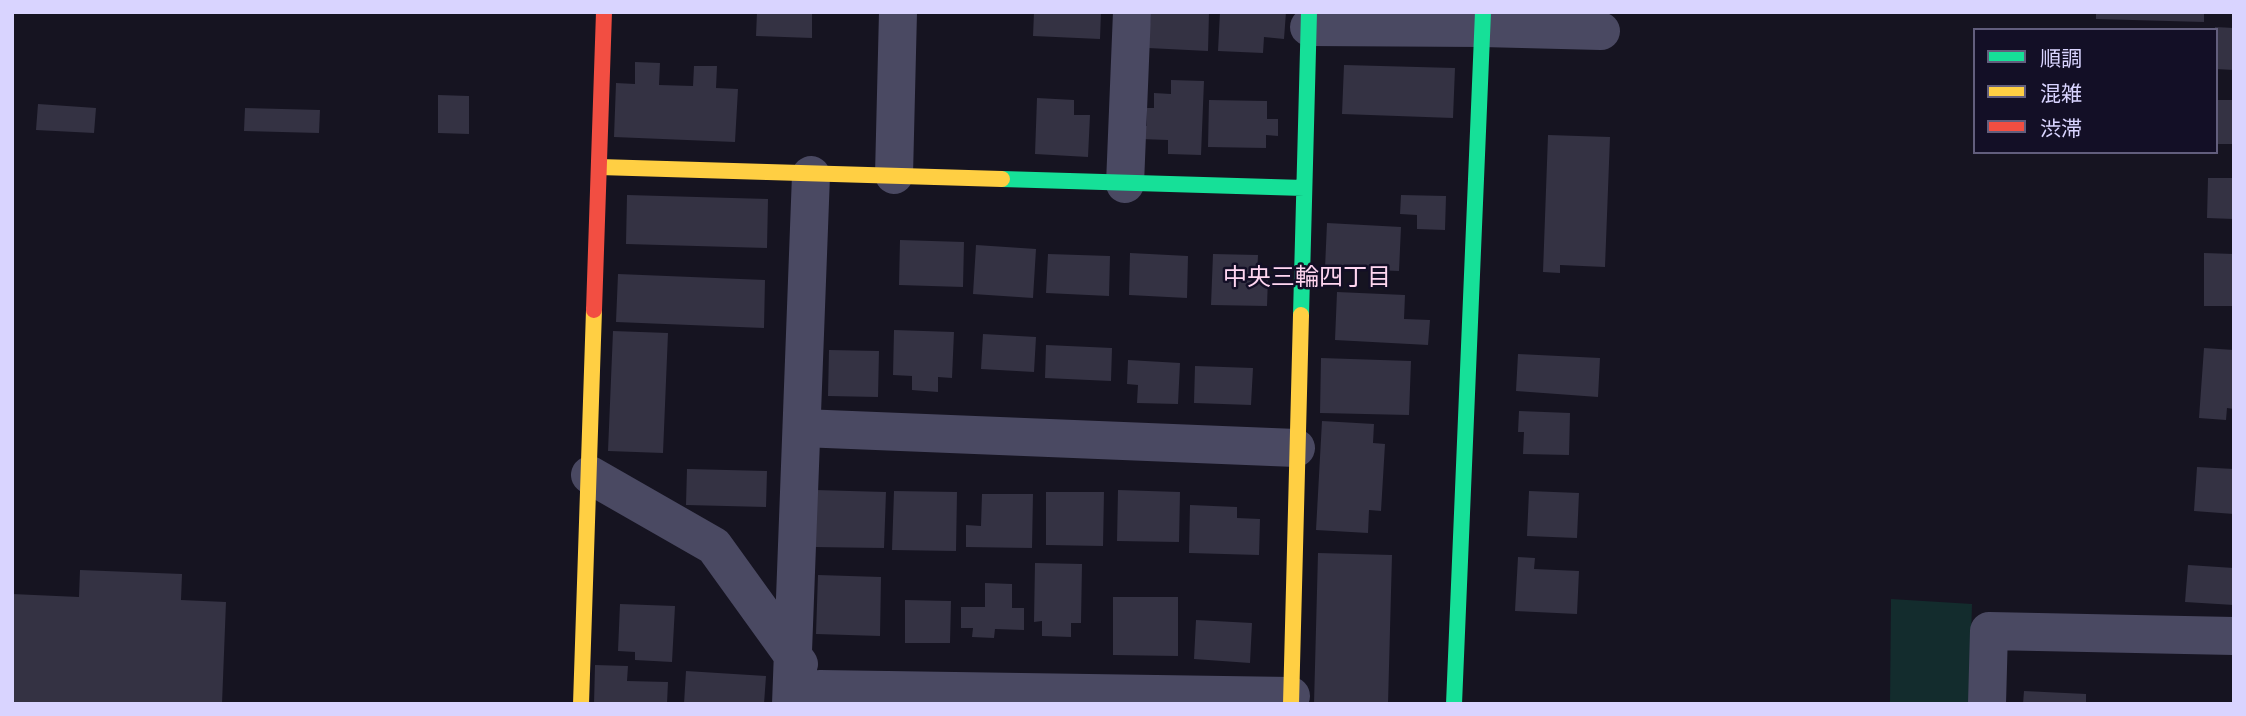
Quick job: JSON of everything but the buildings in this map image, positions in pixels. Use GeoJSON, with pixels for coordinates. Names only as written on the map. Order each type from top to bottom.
{"type":"FeatureCollection","features":[{"type":"Feature","properties":{"kind":"street"},"geometry":{"type":"LineString","coordinates":[[581,704],[604,12]]}},
{"type":"Feature","properties":{"kind":"street"},"geometry":{"type":"LineString","coordinates":[[894,175],[898,12]]}},
{"type":"Feature","properties":{"kind":"street"},"geometry":{"type":"LineString","coordinates":[[1125,184],[1132,12]]}},
{"type":"Feature","properties":{"kind":"street"},"geometry":{"type":"LineString","coordinates":[[590,475],[714,546],[793,657],[816,699],[1291,700],[1309,19],[1483,20],[1601,31]]}},
{"type":"Feature","properties":{"kind":"street"},"geometry":{"type":"LineString","coordinates":[[1454,704],[1483,20]]}},
{"type":"Feature","properties":{"kind":"street"},"geometry":{"type":"LineString","coordinates":[[600,167],[1304,188]]}},
{"type":"Feature","properties":{"kind":"street"},"geometry":{"type":"LineString","coordinates":[[793,657],[811,175]]}},
{"type":"Feature","properties":{"kind":"street"},"geometry":{"type":"LineString","coordinates":[[802,428],[1296,448]]}},
{"type":"Feature","properties":{"kind":"street"},"geometry":{"type":"LineString","coordinates":[[1987,704],[1989,631],[2234,636]]}},
{"type":"Feature","properties":{"kind":"green space"},"geometry":{"type":"Polygon","coordinates":[[[1891,599],[1972,604],[1969,704],[1890,704],[1891,599]]]}},
{"type":"Feature","properties":{"kind":"traffic: fast"},"geometry":{"type":"LineString","coordinates":[[1301,315],[1309,12]]}},
{"type":"Feature","properties":{"kind":"traffic: fast"},"geometry":{"type":"LineString","coordinates":[[1454,704],[1483,12]]}},
{"type":"Feature","properties":{"kind":"traffic: fast"},"geometry":{"type":"LineString","coordinates":[[1002,179],[1304,188]]}},
{"type":"Feature","properties":{"kind":"traffic: slow"},"geometry":{"type":"LineString","coordinates":[[599,167],[1002,179]]}},
{"type":"Feature","properties":{"kind":"traffic: slow"},"geometry":{"type":"LineString","coordinates":[[581,704],[594,310]]}},
{"type":"Feature","properties":{"kind":"traffic: slow"},"geometry":{"type":"LineString","coordinates":[[1291,704],[1301,315]]}},
{"type":"Feature","properties":{"kind":"traffic: jam"},"geometry":{"type":"LineString","coordinates":[[594,310],[604,12]]}},
{"type":"Feature","properties":{"kind":"district","name":"中央三輪四丁目"},"geometry":{"type":"Point","coordinates":[1307,279]}}]}
